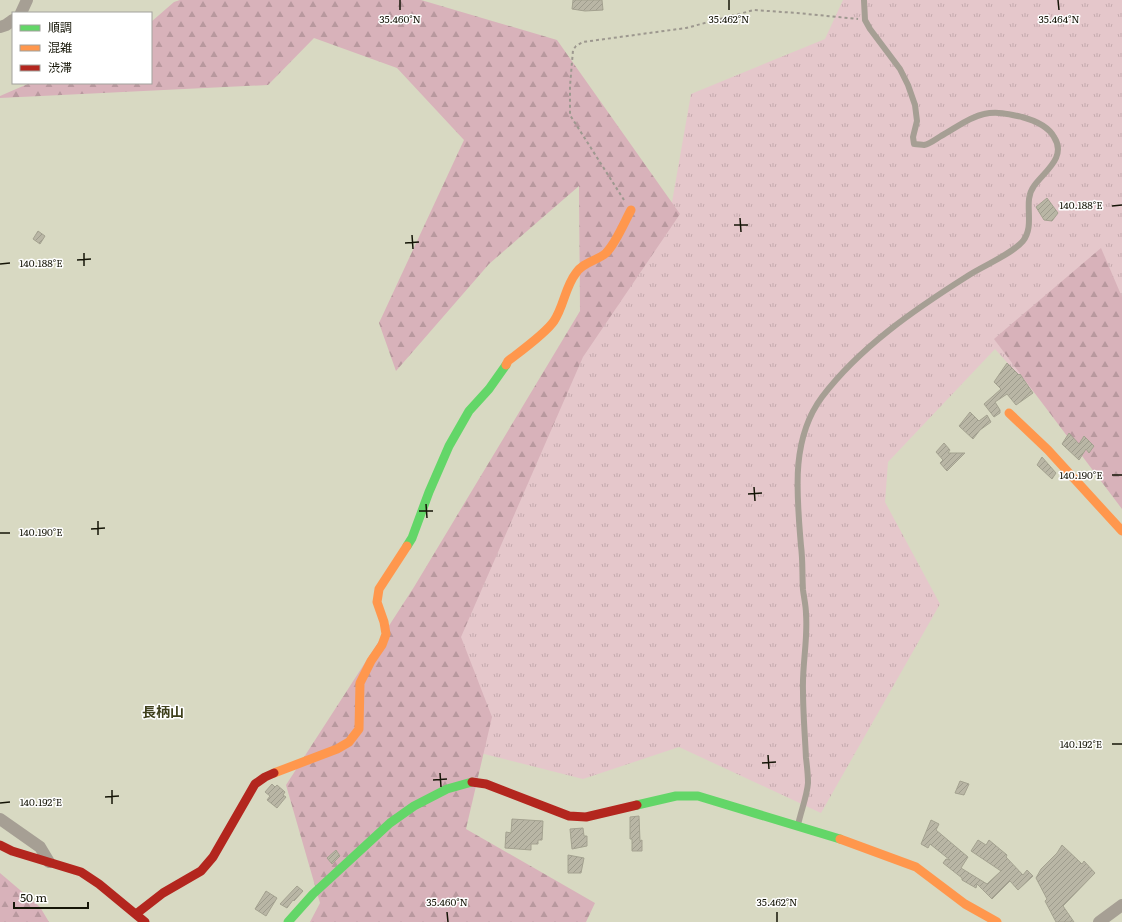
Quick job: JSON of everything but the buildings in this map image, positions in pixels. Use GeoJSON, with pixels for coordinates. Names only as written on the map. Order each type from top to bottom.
{"type":"FeatureCollection","features":[{"type":"Feature","properties":{"kind":"street"},"geometry":{"type":"LineString","coordinates":[[22,12],[28,0]]}},
{"type":"Feature","properties":{"kind":"street"},"geometry":{"type":"LineString","coordinates":[[0,27],[12,21]]}},
{"type":"Feature","properties":{"kind":"street"},"geometry":{"type":"LineString","coordinates":[[136,914],[163,893],[201,871],[213,857],[255,784],[265,777],[343,746],[349,742],[359,729],[360,683],[370,661],[382,645],[386,634],[377,602],[379,589],[412,538],[429,492],[449,446],[469,412],[489,389],[508,360],[548,328],[555,320],[571,280],[576,272],[582,266],[606,253],[615,240],[631,210]]}},
{"type":"Feature","properties":{"kind":"street"},"geometry":{"type":"LineString","coordinates":[[1009,412],[1048,450],[1122,531]]}},
{"type":"Feature","properties":{"kind":"street"},"geometry":{"type":"LineString","coordinates":[[288,922],[313,894],[390,823],[414,806],[447,789],[470,782],[486,784],[569,816],[586,817],[676,796],[698,796],[832,836],[916,867],[965,904],[997,922]]}},
{"type":"Feature","properties":{"kind":"street"},"geometry":{"type":"LineString","coordinates":[[0,819],[40,847],[49,862]]}},
{"type":"Feature","properties":{"kind":"street"},"geometry":{"type":"LineString","coordinates":[[0,844],[12,850],[81,872],[99,884],[145,922]]}},
{"type":"Feature","properties":{"kind":"street"},"geometry":{"type":"LineString","coordinates":[[1099,922],[1122,905]]}},
{"type":"Feature","properties":{"kind":"lane"},"geometry":{"type":"LineString","coordinates":[[797,826],[808,784],[803,688],[806,649],[806,615],[797,500],[798,466],[805,430],[813,412],[822,398],[858,358],[888,332],[923,304],[1021,243],[1028,234],[1030,224],[1029,196],[1033,187],[1056,161],[1058,152],[1054,137],[1048,129],[1029,118],[1001,113],[984,114],[970,119],[933,142],[924,145],[914,144],[913,137],[917,121],[915,105],[908,85],[900,69],[865,20],[864,0]]}},
{"type":"Feature","properties":{"kind":"path"},"geometry":{"type":"LineString","coordinates":[[631,210],[617,191],[570,115],[570,80],[573,50],[576,46],[583,42],[686,28],[754,10],[865,20]]}},
{"type":"Feature","properties":{"kind":"green space"},"geometry":{"type":"Polygon","coordinates":[[[180,0],[421,0],[557,40],[680,214],[583,357],[461,637],[492,717],[466,829],[595,903],[586,922],[310,922],[320,903],[286,785],[414,587],[580,311],[579,186],[489,264],[396,371],[379,323],[464,140],[397,68],[314,38],[268,85],[0,98],[0,96],[28,84],[152,84],[152,21],[174,2],[180,0]]]}},
{"type":"Feature","properties":{"kind":"green space"},"geometry":{"type":"Polygon","coordinates":[[[843,0],[1122,0],[1122,490],[995,349],[888,462],[885,502],[940,604],[821,813],[679,747],[583,779],[437,742],[428,609],[672,202],[691,94],[825,39],[843,0]]]}},
{"type":"Feature","properties":{"kind":"green space"},"geometry":{"type":"Polygon","coordinates":[[[1101,248],[1122,297],[1122,509],[994,339],[1101,248]]]}},
{"type":"Feature","properties":{"kind":"green space"},"geometry":{"type":"Polygon","coordinates":[[[0,873],[40,907],[49,922],[0,922],[0,873]]]}},
{"type":"Feature","properties":{"kind":"traffic: fast"},"geometry":{"type":"LineString","coordinates":[[407,546],[412,538],[429,492],[449,446],[469,411],[489,389],[506,365]]}},
{"type":"Feature","properties":{"kind":"traffic: fast"},"geometry":{"type":"LineString","coordinates":[[288,922],[313,894],[390,823],[414,806],[447,789],[472,782]]}},
{"type":"Feature","properties":{"kind":"traffic: fast"},"geometry":{"type":"LineString","coordinates":[[637,805],[676,796],[698,796],[840,839]]}},
{"type":"Feature","properties":{"kind":"traffic: slow"},"geometry":{"type":"LineString","coordinates":[[506,365],[508,361],[533,342],[550,326],[560,309],[572,278],[582,266],[602,256],[610,249],[631,210]]}},
{"type":"Feature","properties":{"kind":"traffic: slow"},"geometry":{"type":"LineString","coordinates":[[1009,413],[1048,450],[1122,531]]}},
{"type":"Feature","properties":{"kind":"traffic: slow"},"geometry":{"type":"LineString","coordinates":[[274,773],[337,749],[349,742],[359,729],[360,683],[371,661],[382,645],[386,634],[384,622],[377,602],[379,589],[407,546]]}},
{"type":"Feature","properties":{"kind":"traffic: slow"},"geometry":{"type":"LineString","coordinates":[[840,839],[916,867],[965,904],[997,922]]}},
{"type":"Feature","properties":{"kind":"traffic: jam"},"geometry":{"type":"LineString","coordinates":[[136,914],[163,893],[201,871],[213,857],[255,784],[274,773]]}},
{"type":"Feature","properties":{"kind":"traffic: jam"},"geometry":{"type":"LineString","coordinates":[[472,782],[486,784],[569,816],[586,817],[637,805]]}},
{"type":"Feature","properties":{"kind":"traffic: jam"},"geometry":{"type":"LineString","coordinates":[[0,845],[12,851],[81,872],[99,884],[145,922]]}},
{"type":"Feature","properties":{"kind":"district","name":"長柄山"},"geometry":{"type":"Point","coordinates":[163,711]}}]}
